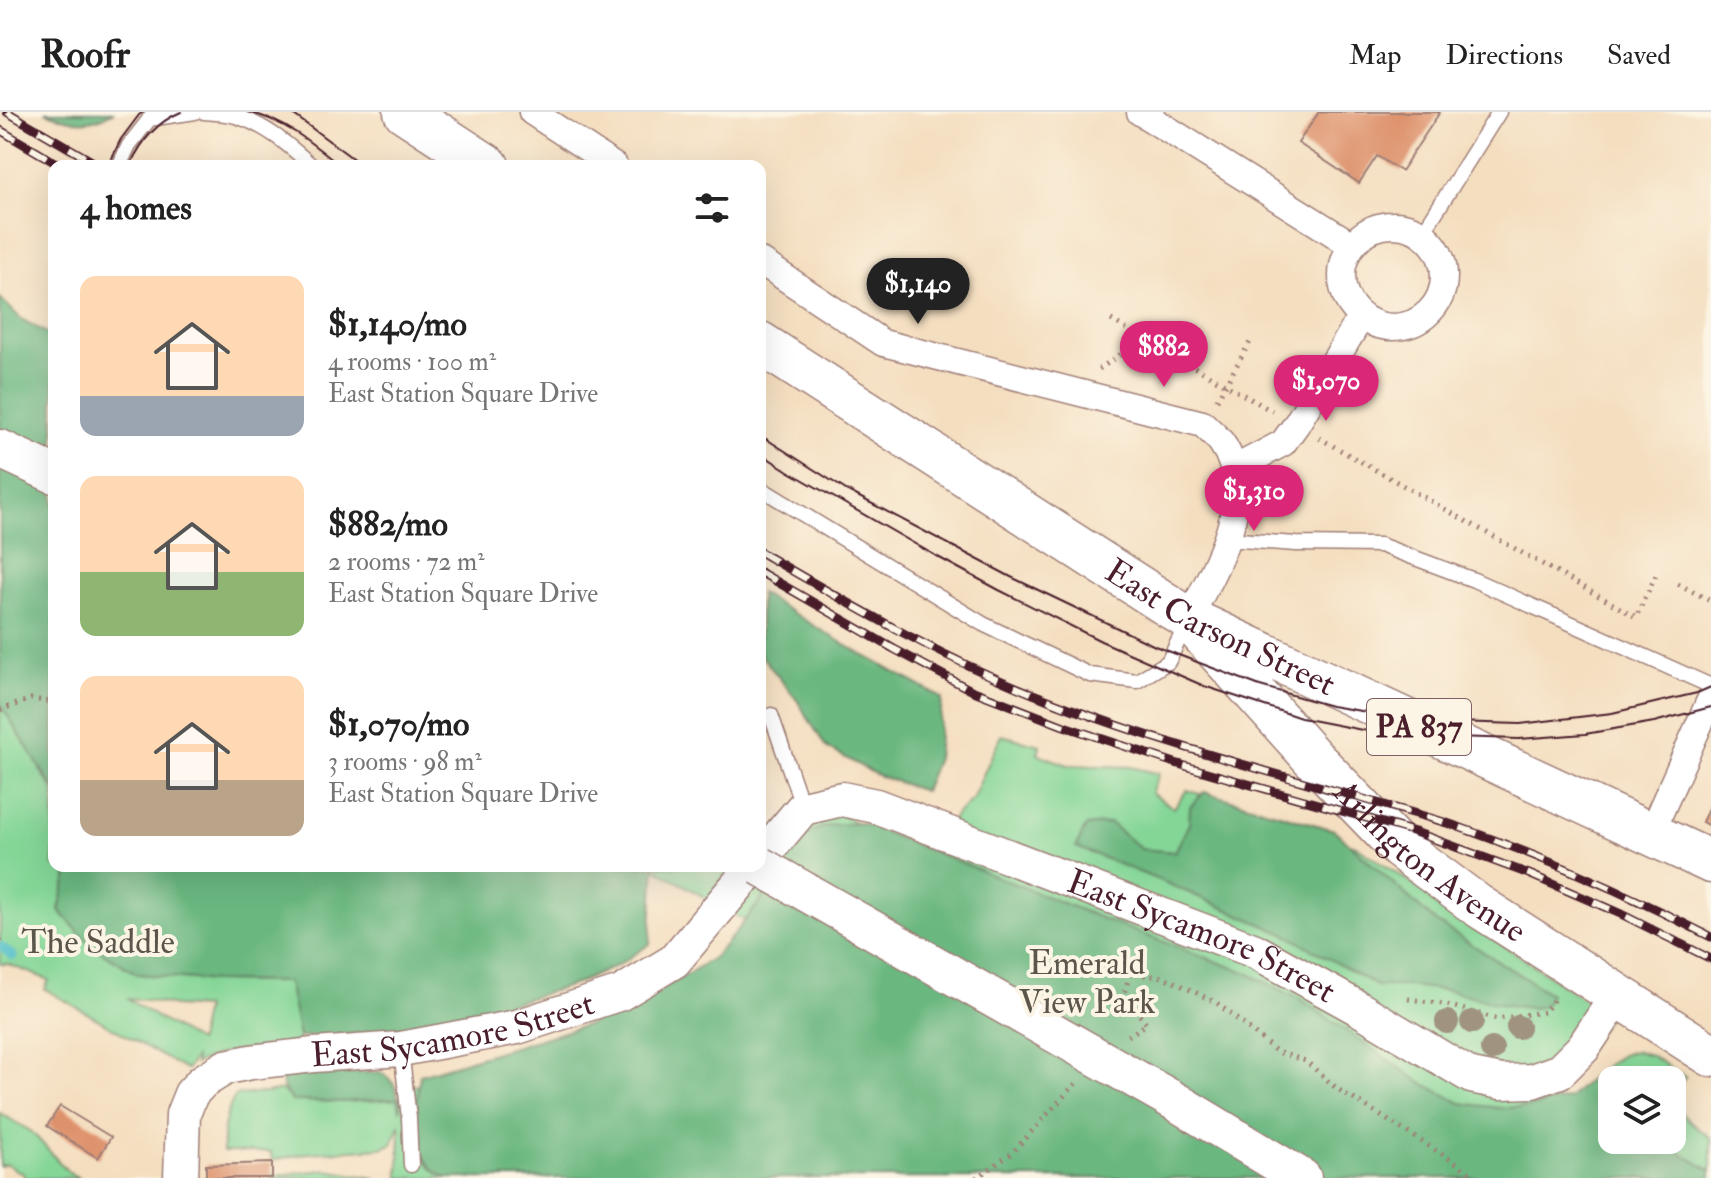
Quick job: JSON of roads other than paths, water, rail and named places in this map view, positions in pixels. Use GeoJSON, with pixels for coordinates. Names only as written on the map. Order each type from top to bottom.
{"type":"FeatureCollection","features":[{"type":"Feature","properties":{"kind":"main road"},"geometry":{"type":"LineString","coordinates":[[405,112],[479,160]]}},
{"type":"Feature","properties":{"kind":"main road","name":"East Carson Street"},"geometry":{"type":"LineString","coordinates":[[766,347],[1189,619],[1711,862]]}},
{"type":"Feature","properties":{"kind":"main road"},"geometry":{"type":"LineString","coordinates":[[0,449],[48,471]]}},
{"type":"Feature","properties":{"kind":"main road","name":"Arlington Avenue"},"geometry":{"type":"LineString","coordinates":[[1189,619],[1314,759],[1400,848],[1477,905],[1711,1055]]}},
{"type":"Feature","properties":{"kind":"main road"},"geometry":{"type":"LineString","coordinates":[[766,853],[1302,1178]]}},
{"type":"Feature","properties":{"kind":"street"},"geometry":{"type":"LineString","coordinates":[[532,112],[605,160]]}},
{"type":"Feature","properties":{"kind":"street"},"geometry":{"type":"LineString","coordinates":[[1140,112],[1352,245]]}},
{"type":"Feature","properties":{"kind":"street"},"geometry":{"type":"LineString","coordinates":[[1386,225],[1410,227],[1422,234],[1436,246],[1446,277],[1435,308],[1423,319],[1408,326],[1392,328],[1376,325],[1361,317],[1343,290],[1341,275],[1352,245],[1364,234],[1386,225]]}},
{"type":"Feature","properties":{"kind":"street"},"geometry":{"type":"LineString","coordinates":[[766,265],[883,343],[1203,424],[1221,443],[1234,469],[1237,490],[1235,510],[1226,539],[1189,619]]}},
{"type":"Feature","properties":{"kind":"street"},"geometry":{"type":"LineString","coordinates":[[1234,469],[1283,443],[1361,317]]}},
{"type":"Feature","properties":{"kind":"street"},"geometry":{"type":"LineString","coordinates":[[1650,835],[1711,698]]}},
{"type":"Feature","properties":{"kind":"street","name":"East Sycamore Street"},"geometry":{"type":"LineString","coordinates":[[766,850],[803,808],[842,799],[876,806],[1255,951],[1471,1076],[1501,1082],[1532,1081],[1560,1071],[1583,1048],[1618,995]]}},
{"type":"Feature","properties":{"kind":"street","name":"East Sycamore Street"},"geometry":{"type":"LineString","coordinates":[[181,1178],[183,1114],[191,1094],[202,1082],[226,1067],[298,1057],[401,1049],[517,1027],[621,993],[674,961],[747,872]]}},
{"type":"Feature","properties":{"kind":"lane"},"geometry":{"type":"LineString","coordinates":[[122,160],[129,145],[152,116],[195,112]]}},
{"type":"Feature","properties":{"kind":"lane"},"geometry":{"type":"LineString","coordinates":[[204,112],[234,115],[265,128],[306,160]]}},
{"type":"Feature","properties":{"kind":"lane"},"geometry":{"type":"LineString","coordinates":[[1422,234],[1499,112]]}},
{"type":"Feature","properties":{"kind":"lane"},"geometry":{"type":"LineString","coordinates":[[766,492],[983,624],[1090,675],[1137,681],[1168,662],[1189,619]]}},
{"type":"Feature","properties":{"kind":"lane"},"geometry":{"type":"LineString","coordinates":[[1226,539],[1380,545],[1474,580],[1711,686]]}},
{"type":"Feature","properties":{"kind":"lane"},"geometry":{"type":"LineString","coordinates":[[771,715],[803,808]]}},
{"type":"Feature","properties":{"kind":"lane"},"geometry":{"type":"LineString","coordinates":[[401,1049],[411,1165]]}},
{"type":"Feature","properties":{"kind":"waterway"},"geometry":{"type":"LineString","coordinates":[[0,946],[13,956]]}},
{"type":"Feature","properties":{"kind":"tram line"},"geometry":{"type":"LineString","coordinates":[[111,160],[121,139],[143,112]]}},
{"type":"Feature","properties":{"kind":"tram line"},"geometry":{"type":"LineString","coordinates":[[133,160],[150,134],[164,121],[181,112]]}},
{"type":"Feature","properties":{"kind":"tram line"},"geometry":{"type":"LineString","coordinates":[[247,112],[285,126],[332,160]]}},
{"type":"Feature","properties":{"kind":"tram line"},"geometry":{"type":"LineString","coordinates":[[290,112],[355,160]]}},
{"type":"Feature","properties":{"kind":"tram line"},"geometry":{"type":"LineString","coordinates":[[766,439],[846,490],[1011,577],[1155,646],[1260,686],[1331,706],[1421,721],[1520,724],[1612,713],[1711,687]]}},
{"type":"Feature","properties":{"kind":"tram line"},"geometry":{"type":"LineString","coordinates":[[766,457],[936,556],[1101,641],[1204,686],[1301,718],[1388,735],[1519,739],[1585,734],[1654,722],[1711,707]]}},
{"type":"Feature","properties":{"kind":"railway"},"geometry":{"type":"LineString","coordinates":[[7,112],[90,160]]}},
{"type":"Feature","properties":{"kind":"railway"},"geometry":{"type":"LineString","coordinates":[[0,130],[51,160]]}},
{"type":"Feature","properties":{"kind":"railway"},"geometry":{"type":"LineString","coordinates":[[766,556],[905,634],[1017,688],[1168,742],[1456,826],[1585,877],[1711,937]]}},
{"type":"Feature","properties":{"kind":"railway"},"geometry":{"type":"LineString","coordinates":[[766,575],[971,690],[1064,726],[1175,763],[1415,832],[1529,874],[1621,914],[1711,959]]}},
{"type":"Feature","properties":{"kind":"park label","name":"The Saddle"},"geometry":{"type":"Point","coordinates":[98,942]}},
{"type":"Feature","properties":{"kind":"park label","name":"Emerald View Park"},"geometry":{"type":"Point","coordinates":[1087,982]}}]}
